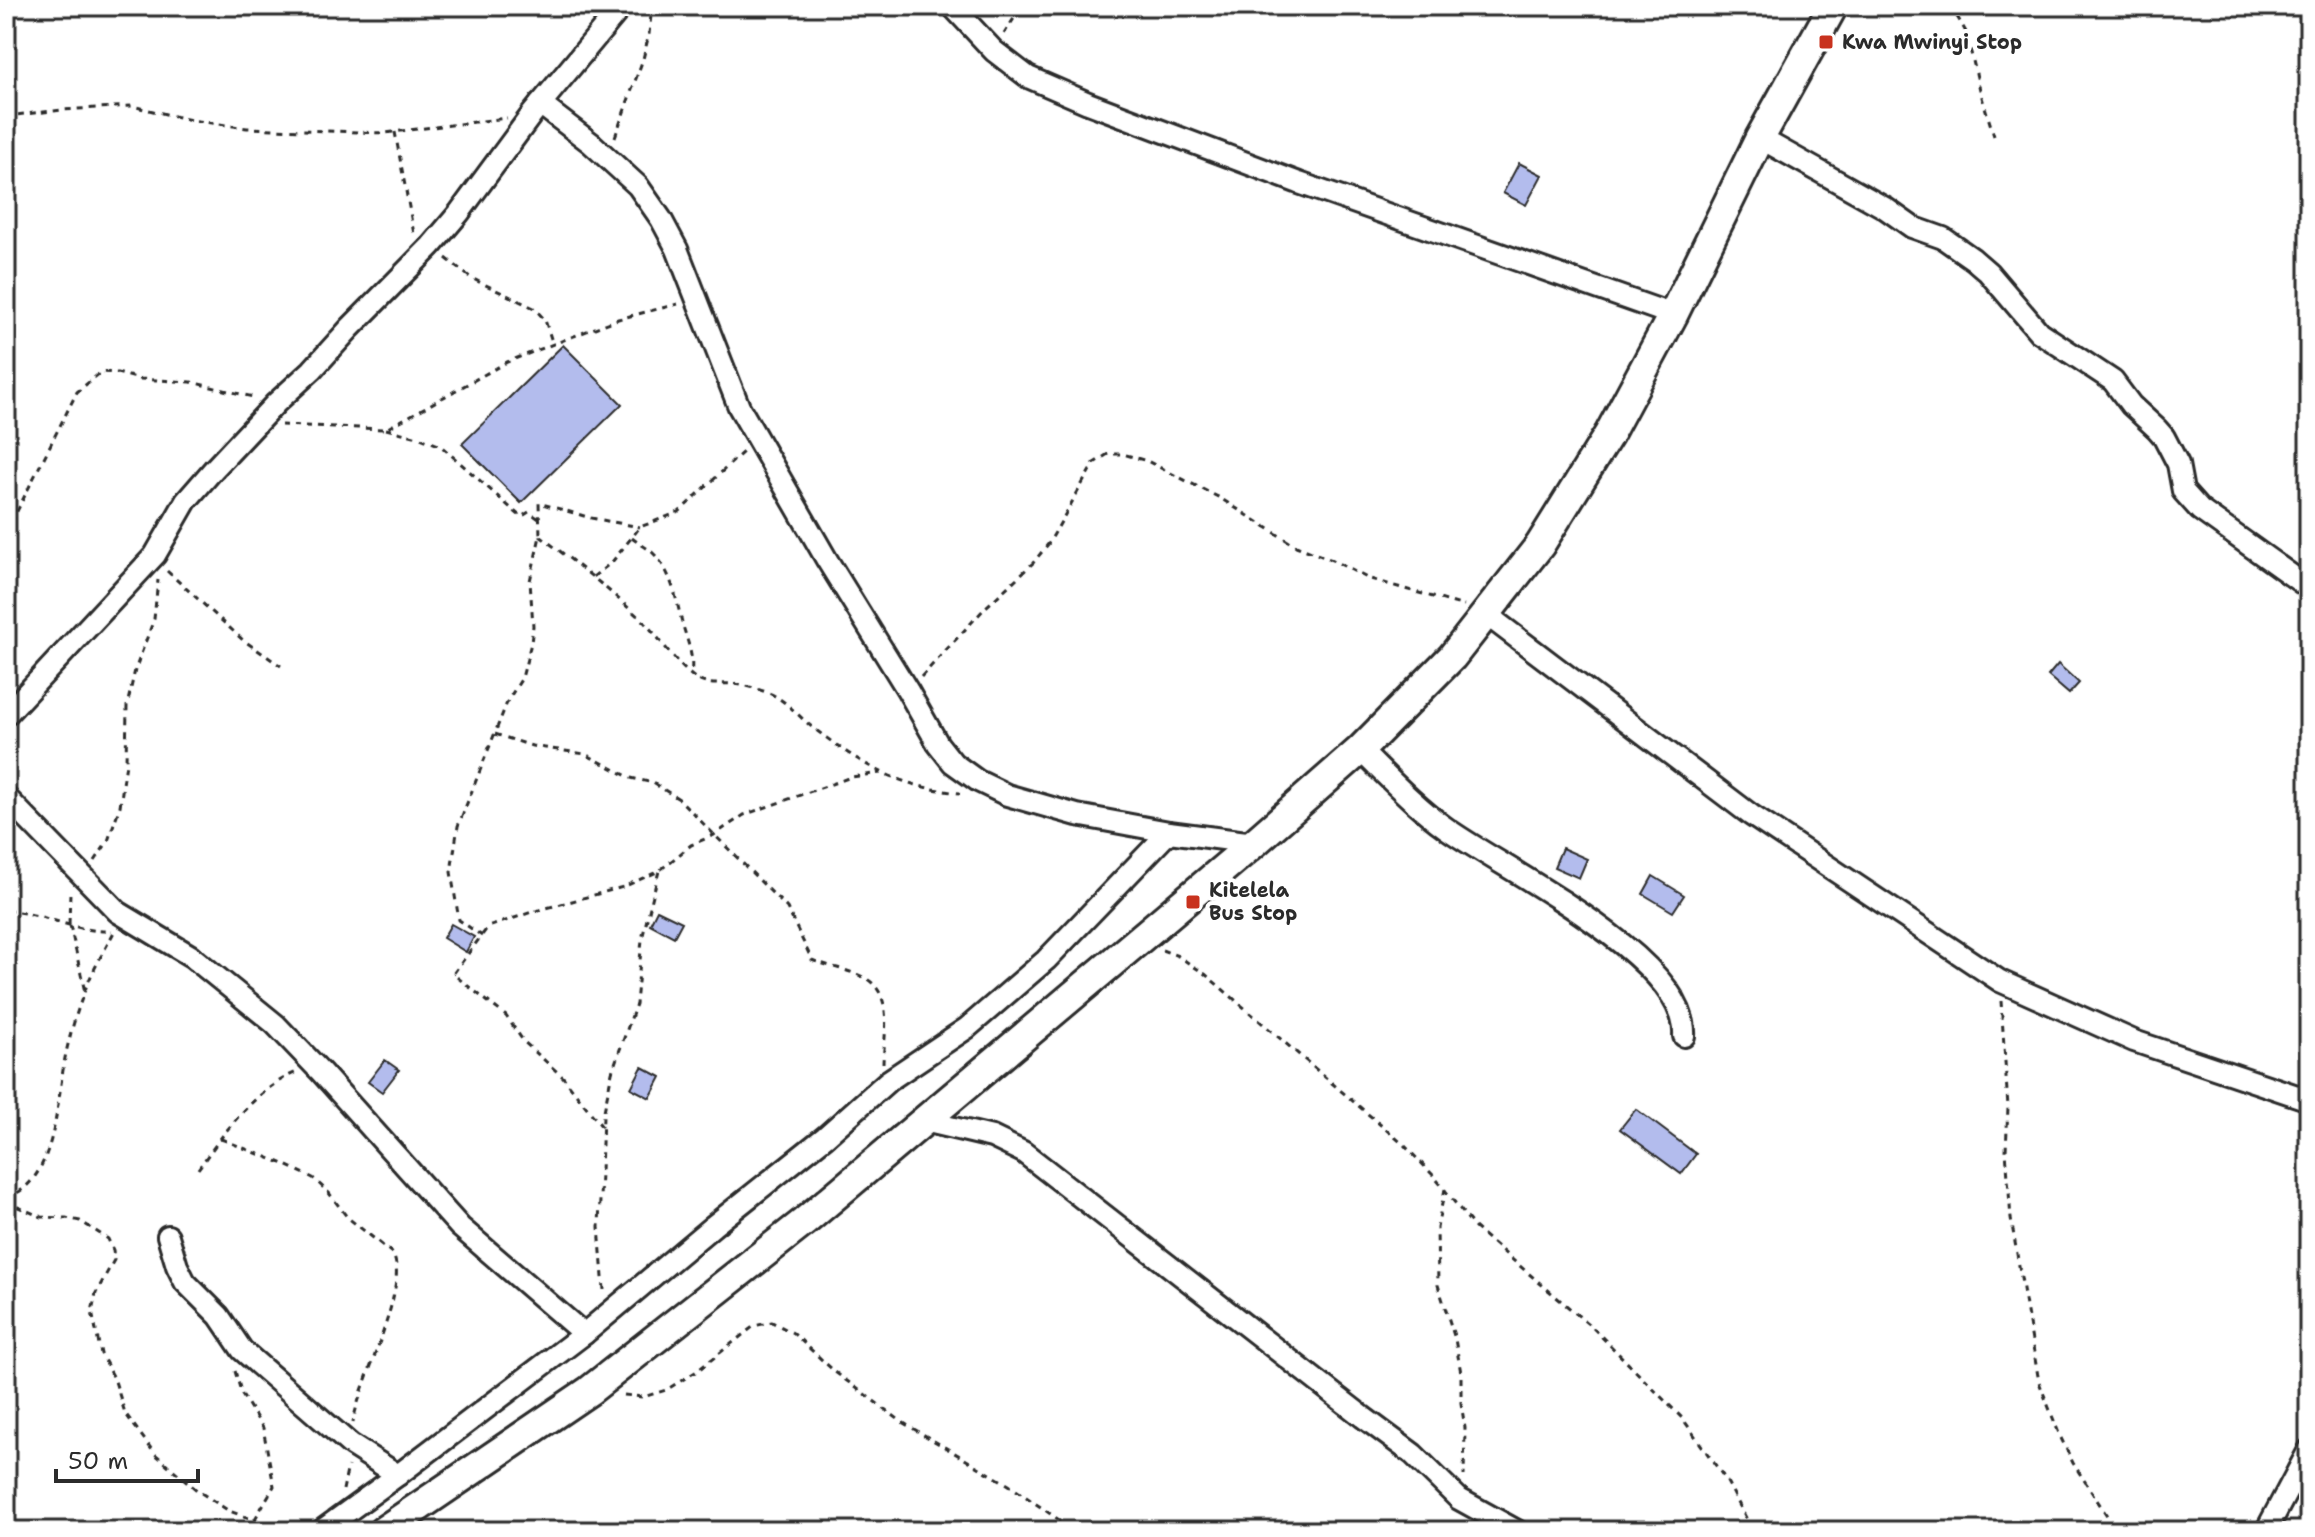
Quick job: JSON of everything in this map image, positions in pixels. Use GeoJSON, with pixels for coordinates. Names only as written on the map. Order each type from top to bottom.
{"type":"FeatureCollection","features":[{"type":"Feature","properties":{"kind":"highway"},"geometry":{"type":"LineString","coordinates":[[383,1531],[589,1391],[804,1222],[1254,843],[1360,750],[1452,657],[1540,545],[1609,434],[1673,315],[1760,138],[1831,7]]}},
{"type":"Feature","properties":{"kind":"street"},"geometry":{"type":"LineString","coordinates":[[6,715],[157,562],[186,501],[270,409],[312,370],[425,252],[459,213],[536,109],[622,6]]}},
{"type":"Feature","properties":{"kind":"street"},"geometry":{"type":"LineString","coordinates":[[952,6],[994,51],[1028,77],[1088,103],[1299,183],[1673,315]]}},
{"type":"Feature","properties":{"kind":"street"},"geometry":{"type":"LineString","coordinates":[[536,109],[591,143],[638,186],[661,219],[677,249],[739,407],[827,560],[938,744],[953,763],[978,781],[1007,795],[1077,815],[1169,832],[1254,843]]}},
{"type":"Feature","properties":{"kind":"street"},"geometry":{"type":"LineString","coordinates":[[1760,138],[1885,208],[1912,227],[1943,238],[1973,259],[2039,332],[2113,381],[2131,405],[2157,429],[2178,464],[2183,491],[2200,510],[2309,588]]}},
{"type":"Feature","properties":{"kind":"street"},"geometry":{"type":"LineString","coordinates":[[1487,615],[1751,815],[2000,981],[2134,1041],[2309,1100]]}},
{"type":"Feature","properties":{"kind":"street"},"geometry":{"type":"LineString","coordinates":[[1360,750],[1444,827],[1591,921],[1648,966],[1667,987],[1678,1007],[1685,1023],[1684,1036]]}},
{"type":"Feature","properties":{"kind":"street"},"geometry":{"type":"LineString","coordinates":[[6,797],[118,912],[191,956],[275,1024],[460,1227],[584,1334]]}},
{"type":"Feature","properties":{"kind":"street"},"geometry":{"type":"LineString","coordinates":[[329,1525],[584,1334],[825,1137],[882,1086],[967,1028],[1046,960],[1169,832]]}},
{"type":"Feature","properties":{"kind":"street"},"geometry":{"type":"LineString","coordinates":[[924,1121],[992,1137],[1023,1152],[1413,1454],[1467,1504],[1517,1531]]}},
{"type":"Feature","properties":{"kind":"street"},"geometry":{"type":"LineString","coordinates":[[168,1236],[185,1282],[223,1321],[235,1342],[351,1445],[398,1475]]}},
{"type":"Feature","properties":{"kind":"street"},"geometry":{"type":"LineString","coordinates":[[2266,1531],[2309,1450]]}},
{"type":"Feature","properties":{"kind":"path"},"geometry":{"type":"LineString","coordinates":[[615,165],[615,138],[643,59],[652,6]]}},
{"type":"Feature","properties":{"kind":"path"},"geometry":{"type":"LineString","coordinates":[[994,51],[1022,6]]}},
{"type":"Feature","properties":{"kind":"path"},"geometry":{"type":"LineString","coordinates":[[1951,6],[1966,32],[1994,136]]}},
{"type":"Feature","properties":{"kind":"path"},"geometry":{"type":"LineString","coordinates":[[6,116],[132,106],[191,120],[247,128],[395,132],[536,109]]}},
{"type":"Feature","properties":{"kind":"path"},"geometry":{"type":"LineString","coordinates":[[395,132],[425,252],[534,308],[545,320],[553,345]]}},
{"type":"Feature","properties":{"kind":"path"},"geometry":{"type":"LineString","coordinates":[[386,429],[507,362],[634,314],[697,300]]}},
{"type":"Feature","properties":{"kind":"path"},"geometry":{"type":"LineString","coordinates":[[6,533],[77,392],[101,372],[140,379],[191,382],[270,409],[273,423],[285,426],[386,429],[441,446],[521,517],[529,512],[539,519]]}},
{"type":"Feature","properties":{"kind":"path"},"geometry":{"type":"LineString","coordinates":[[593,577],[612,562],[640,527],[679,512],[757,439]]}},
{"type":"Feature","properties":{"kind":"path"},"geometry":{"type":"LineString","coordinates":[[908,691],[986,607],[1033,563],[1049,543],[1094,463],[1108,454],[1123,454],[1147,461],[1220,498],[1296,546],[1367,578],[1487,615]]}},
{"type":"Feature","properties":{"kind":"path"},"geometry":{"type":"LineString","coordinates":[[482,936],[459,920],[451,872],[452,856],[458,826],[508,700],[522,678],[531,643],[530,581],[540,536],[539,503],[591,518],[640,527]]}},
{"type":"Feature","properties":{"kind":"path"},"geometry":{"type":"LineString","coordinates":[[540,536],[647,625],[691,675],[702,682],[753,688],[781,699],[832,742],[881,773],[934,790],[971,794]]}},
{"type":"Feature","properties":{"kind":"path"},"geometry":{"type":"LineString","coordinates":[[631,538],[653,553],[669,578],[691,650],[691,675]]}},
{"type":"Feature","properties":{"kind":"path"},"geometry":{"type":"LineString","coordinates":[[157,562],[243,640],[281,666]]}},
{"type":"Feature","properties":{"kind":"path"},"geometry":{"type":"LineString","coordinates":[[85,878],[108,841],[120,806],[126,763],[127,706],[135,670],[154,619],[157,562]]}},
{"type":"Feature","properties":{"kind":"path"},"geometry":{"type":"LineString","coordinates":[[495,734],[532,746],[585,754],[631,778],[653,783],[679,799],[787,908],[812,960],[865,978],[876,987],[883,1002],[886,1022],[882,1086]]}},
{"type":"Feature","properties":{"kind":"path"},"geometry":{"type":"LineString","coordinates":[[602,1127],[563,1077],[524,1042],[506,1016],[453,974],[488,927],[623,887],[659,871],[691,845],[714,835],[744,815],[851,777],[881,773]]}},
{"type":"Feature","properties":{"kind":"path"},"geometry":{"type":"LineString","coordinates":[[607,1314],[599,1227],[602,1127],[607,1089],[636,1004],[642,939],[659,871]]}},
{"type":"Feature","properties":{"kind":"path"},"geometry":{"type":"LineString","coordinates":[[6,911],[34,914],[96,932],[115,931],[85,992],[70,1039],[48,1149],[40,1170],[6,1200],[42,1217],[80,1221],[108,1239],[114,1260],[96,1293],[92,1312],[101,1354],[114,1378],[125,1413],[155,1454],[198,1491],[229,1511],[287,1531]]}},
{"type":"Feature","properties":{"kind":"path"},"geometry":{"type":"LineString","coordinates":[[70,924],[85,992]]}},
{"type":"Feature","properties":{"kind":"path"},"geometry":{"type":"LineString","coordinates":[[1138,942],[1178,956],[1205,974],[1404,1145],[1445,1189],[1475,1228],[1593,1328],[1683,1419],[1726,1480],[1753,1531]]}},
{"type":"Feature","properties":{"kind":"path"},"geometry":{"type":"LineString","coordinates":[[2000,981],[2011,1219],[2039,1382],[2073,1463],[2117,1531]]}},
{"type":"Feature","properties":{"kind":"path"},"geometry":{"type":"LineString","coordinates":[[198,1169],[244,1113],[280,1080],[316,1066]]}},
{"type":"Feature","properties":{"kind":"path"},"geometry":{"type":"LineString","coordinates":[[221,1139],[313,1178],[347,1217],[392,1253],[395,1259],[397,1279],[355,1410],[351,1445],[329,1525]]}},
{"type":"Feature","properties":{"kind":"path"},"geometry":{"type":"LineString","coordinates":[[1445,1189],[1437,1228],[1438,1285],[1455,1339],[1461,1373],[1467,1504]]}},
{"type":"Feature","properties":{"kind":"path"},"geometry":{"type":"LineString","coordinates":[[589,1391],[643,1397],[666,1390],[697,1371],[754,1326],[772,1322],[793,1333],[835,1372],[902,1422],[1009,1485],[1075,1531]]}},
{"type":"Feature","properties":{"kind":"path"},"geometry":{"type":"LineString","coordinates":[[235,1342],[233,1354],[237,1380],[246,1403],[263,1428],[274,1486],[248,1531]]}},
{"type":"Feature","properties":{"kind":"building"},"geometry":{"type":"Polygon","coordinates":[[[1519,163],[1542,175],[1526,205],[1503,193],[1519,163]]]}},
{"type":"Feature","properties":{"kind":"building"},"geometry":{"type":"Polygon","coordinates":[[[563,345],[622,404],[521,503],[462,444],[563,345]]]}},
{"type":"Feature","properties":{"kind":"building"},"geometry":{"type":"Polygon","coordinates":[[[2058,664],[2079,683],[2069,694],[2048,676],[2058,664]]]}},
{"type":"Feature","properties":{"kind":"building"},"geometry":{"type":"Polygon","coordinates":[[[1562,848],[1587,859],[1579,878],[1554,867],[1562,848]]]}},
{"type":"Feature","properties":{"kind":"building"},"geometry":{"type":"Polygon","coordinates":[[[1653,876],[1684,895],[1673,912],[1643,894],[1653,876]]]}},
{"type":"Feature","properties":{"kind":"building"},"geometry":{"type":"Polygon","coordinates":[[[657,910],[682,922],[674,937],[650,924],[657,910]]]}},
{"type":"Feature","properties":{"kind":"building"},"geometry":{"type":"Polygon","coordinates":[[[451,924],[474,937],[466,952],[443,938],[451,924]]]}},
{"type":"Feature","properties":{"kind":"building"},"geometry":{"type":"Polygon","coordinates":[[[385,1060],[399,1070],[382,1092],[368,1082],[385,1060]]]}},
{"type":"Feature","properties":{"kind":"building"},"geometry":{"type":"Polygon","coordinates":[[[642,1067],[661,1077],[650,1098],[631,1088],[642,1067]]]}},
{"type":"Feature","properties":{"kind":"building"},"geometry":{"type":"Polygon","coordinates":[[[1636,1109],[1696,1154],[1681,1174],[1620,1129],[1636,1109]]]}},
{"type":"Feature","properties":{"kind":"place","name":"Kwa Mwinyi Stop"},"geometry":{"type":"Point","coordinates":[1826,42]}},
{"type":"Feature","properties":{"kind":"place","name":"Kitelela Bus Stop"},"geometry":{"type":"Point","coordinates":[1193,902]}}]}
